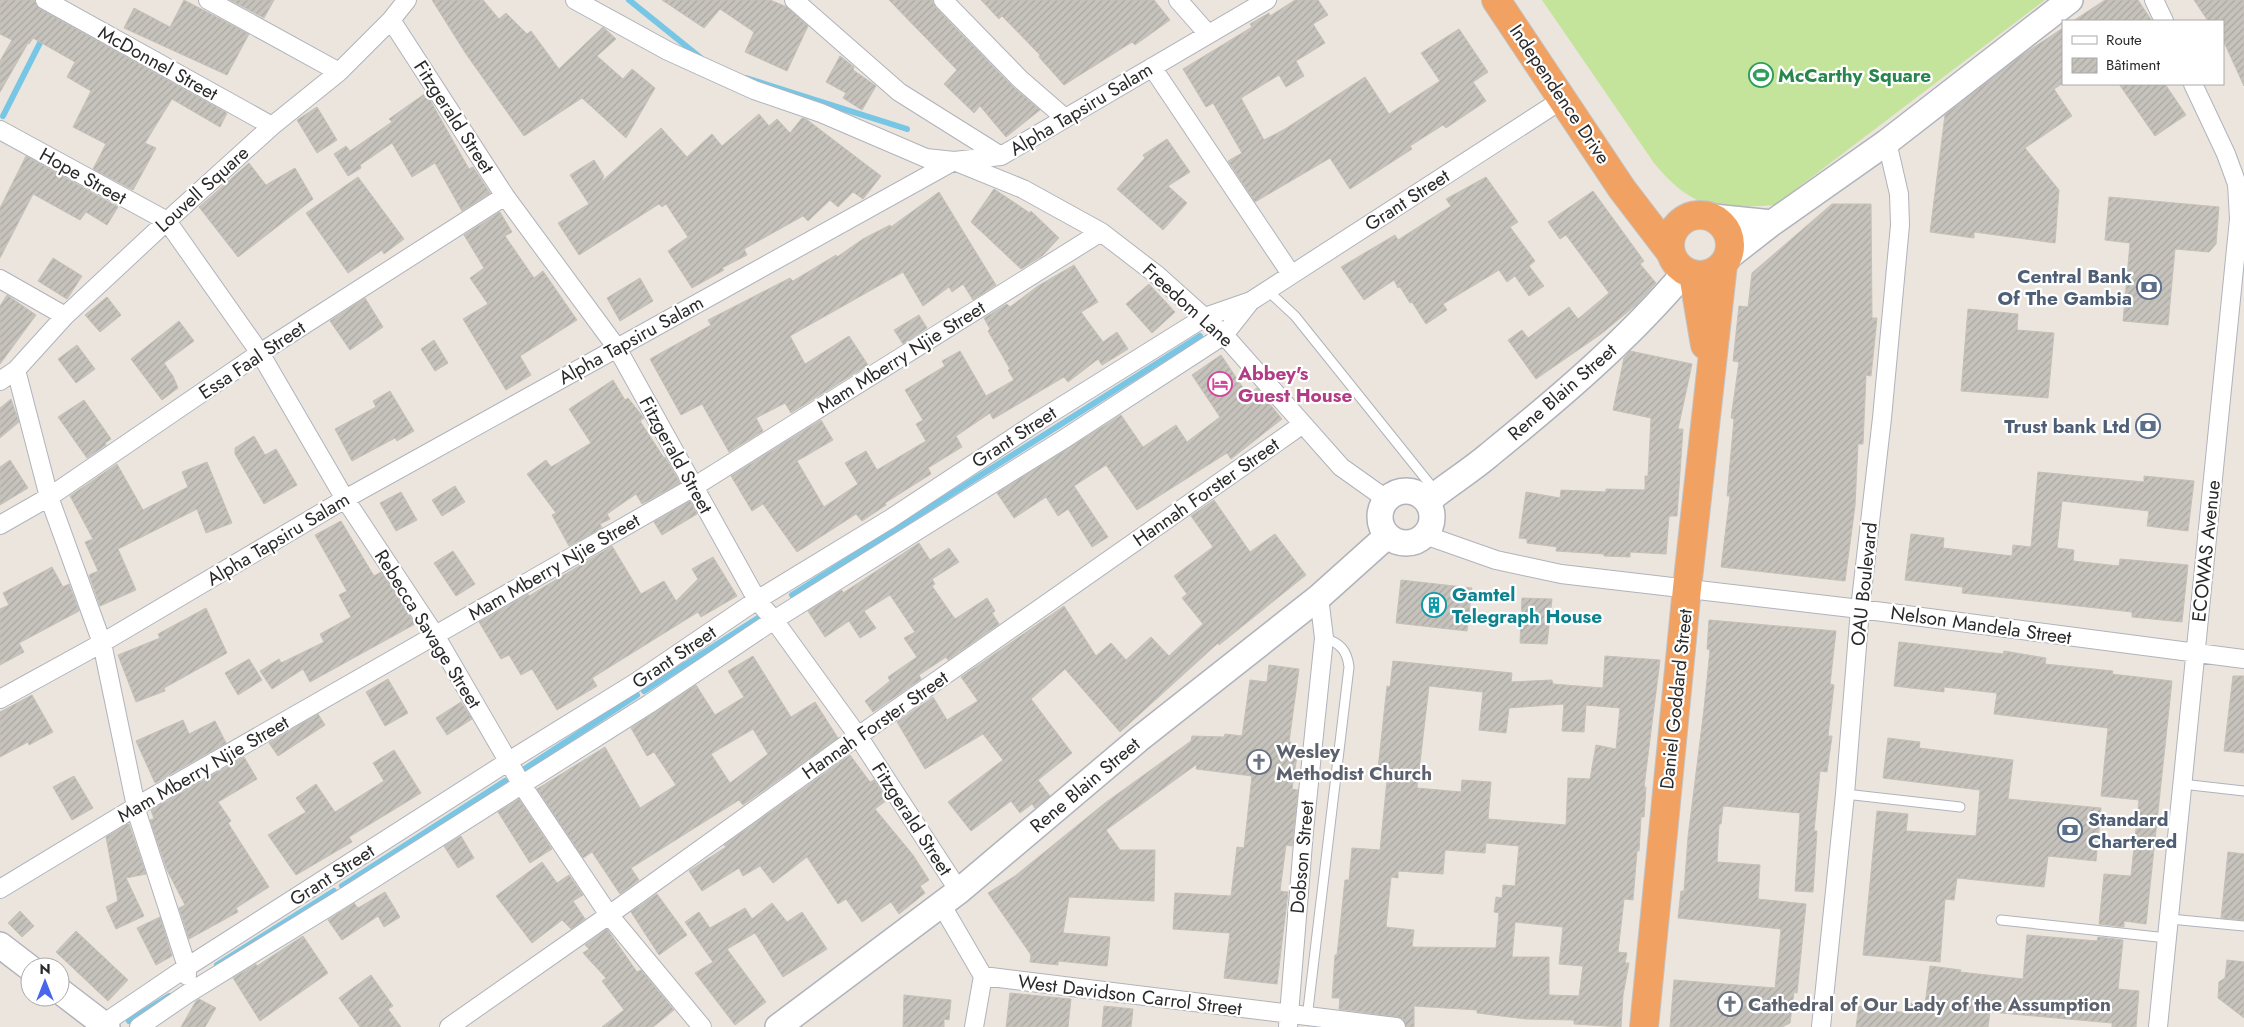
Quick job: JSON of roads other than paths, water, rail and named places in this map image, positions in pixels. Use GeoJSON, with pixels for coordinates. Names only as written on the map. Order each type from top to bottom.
{"type":"FeatureCollection","features":[{"type":"Feature","properties":{"kind":"highway","name":"Independence Drive"},"geometry":{"type":"LineString","coordinates":[[1496,0],[1622,189],[1683,266]]}},
{"type":"Feature","properties":{"kind":"highway"},"geometry":{"type":"LineString","coordinates":[[1622,189],[1681,220]]}},
{"type":"Feature","properties":{"kind":"highway"},"geometry":{"type":"LineString","coordinates":[[1702,214],[1713,217],[1727,230],[1730,239],[1725,261],[1706,274],[1683,266],[1669,246],[1672,232],[1681,220],[1691,215],[1702,214]]}},
{"type":"Feature","properties":{"kind":"highway","name":"Daniel Goddard Street"},"geometry":{"type":"LineString","coordinates":[[1644,1027],[1687,588],[1710,371],[1725,261]]}},
{"type":"Feature","properties":{"kind":"highway","name":"Daniel Goddard Street"},"geometry":{"type":"LineString","coordinates":[[1683,266],[1710,371]]}},
{"type":"Feature","properties":{"kind":"street","name":"McDonnel Street"},"geometry":{"type":"LineString","coordinates":[[45,0],[272,126]]}},
{"type":"Feature","properties":{"kind":"street"},"geometry":{"type":"LineString","coordinates":[[208,0],[339,72]]}},
{"type":"Feature","properties":{"kind":"street","name":"Louvell Square"},"geometry":{"type":"LineString","coordinates":[[0,381],[16,370],[65,316],[166,222],[272,126],[339,72],[391,20],[407,0]]}},
{"type":"Feature","properties":{"kind":"street"},"geometry":{"type":"LineString","coordinates":[[575,0],[668,51],[754,90],[821,113],[926,158],[954,161]]}},
{"type":"Feature","properties":{"kind":"street"},"geometry":{"type":"LineString","coordinates":[[794,0],[899,92],[1001,156]]}},
{"type":"Feature","properties":{"kind":"street"},"geometry":{"type":"LineString","coordinates":[[943,0],[1020,79],[1065,118]]}},
{"type":"Feature","properties":{"kind":"street"},"geometry":{"type":"LineString","coordinates":[[1178,0],[1208,34]]}},
{"type":"Feature","properties":{"kind":"street","name":"Alpha Tapsiru Salam"},"geometry":{"type":"LineString","coordinates":[[0,699],[102,643],[345,499],[954,161],[1001,156],[1267,0]]}},
{"type":"Feature","properties":{"kind":"street"},"geometry":{"type":"LineString","coordinates":[[1725,261],[1772,223],[1887,142],[2070,0]]}},
{"type":"Feature","properties":{"kind":"street"},"geometry":{"type":"LineString","coordinates":[[2154,0],[2164,20]]}},
{"type":"Feature","properties":{"kind":"street","name":"Fitzgerald Street"},"geometry":{"type":"LineString","coordinates":[[391,20],[505,196],[617,348],[692,488],[757,600],[774,620],[858,736],[950,898],[983,976]]}},
{"type":"Feature","properties":{"kind":"street"},"geometry":{"type":"LineString","coordinates":[[1152,68],[1292,274]]}},
{"type":"Feature","properties":{"kind":"street","name":"ECOWAS Avenue"},"geometry":{"type":"LineString","coordinates":[[2158,1027],[2240,242],[2236,184],[2226,154],[2193,85]]}},
{"type":"Feature","properties":{"kind":"street","name":"Grant Street"},"geometry":{"type":"LineString","coordinates":[[139,1027],[187,994],[522,785],[774,620],[1064,439],[1224,335],[1250,302],[1267,290],[1563,99]]}},
{"type":"Feature","properties":{"kind":"street","name":"Hope Street"},"geometry":{"type":"LineString","coordinates":[[0,130],[166,222]]}},
{"type":"Feature","properties":{"kind":"street","name":"OAU Boulevard"},"geometry":{"type":"LineString","coordinates":[[1821,1027],[1845,794],[1860,609],[1881,428],[1900,225],[1899,194],[1887,142]]}},
{"type":"Feature","properties":{"kind":"street","name":"Freedom Lane"},"geometry":{"type":"LineString","coordinates":[[954,161],[1023,189],[1101,232],[1158,275],[1224,335],[1341,466],[1386,499]]}},
{"type":"Feature","properties":{"kind":"street","name":"Essa Faal Street"},"geometry":{"type":"LineString","coordinates":[[0,525],[48,497],[260,353],[505,196]]}},
{"type":"Feature","properties":{"kind":"street"},"geometry":{"type":"LineString","coordinates":[[1713,217],[1772,223]]}},
{"type":"Feature","properties":{"kind":"street","name":"Rebecca Savage Street"},"geometry":{"type":"LineString","coordinates":[[166,222],[260,353],[345,499],[435,635],[522,785],[609,915],[702,1027]]}},
{"type":"Feature","properties":{"kind":"street","name":"Mam Mberry Njie Street"},"geometry":{"type":"LineString","coordinates":[[0,889],[137,806],[692,488],[1101,232]]}},
{"type":"Feature","properties":{"kind":"street","name":"Rene Blain Street"},"geometry":{"type":"LineString","coordinates":[[1432,498],[1489,455],[1604,356],[1651,311],[1683,266]]}},
{"type":"Feature","properties":{"kind":"street"},"geometry":{"type":"LineString","coordinates":[[0,279],[65,316]]}},
{"type":"Feature","properties":{"kind":"street","name":"Grant Street"},"geometry":{"type":"LineString","coordinates":[[105,1025],[187,967],[509,761],[636,683],[757,600],[890,519],[1043,418],[1205,317],[1250,302]]}},
{"type":"Feature","properties":{"kind":"street"},"geometry":{"type":"LineString","coordinates":[[16,370],[48,497],[102,643],[138,816],[187,967],[187,994]]}},
{"type":"Feature","properties":{"kind":"street","name":"Hannah Forster Street"},"geometry":{"type":"LineString","coordinates":[[449,1027],[858,736],[1303,424]]}},
{"type":"Feature","properties":{"kind":"street"},"geometry":{"type":"LineString","coordinates":[[1404,490],[1432,498],[1432,518],[1424,535],[1414,542],[1404,544],[1395,542],[1388,536],[1379,522],[1381,506],[1386,499],[1404,490]]}},
{"type":"Feature","properties":{"kind":"street","name":"Nelson Mandela Street"},"geometry":{"type":"LineString","coordinates":[[1424,535],[1496,560],[1561,574],[1860,609],[2244,659]]}},
{"type":"Feature","properties":{"kind":"street","name":"Rene Blain Street"},"geometry":{"type":"LineString","coordinates":[[778,1027],[950,898],[1139,739],[1319,597],[1388,536]]}},
{"type":"Feature","properties":{"kind":"street","name":"Dobson Street"},"geometry":{"type":"LineString","coordinates":[[1289,1021],[1304,831],[1324,638],[1319,597]]}},
{"type":"Feature","properties":{"kind":"street"},"geometry":{"type":"LineString","coordinates":[[0,946],[20,961]]}},
{"type":"Feature","properties":{"kind":"street"},"geometry":{"type":"LineString","coordinates":[[974,1027],[983,976]]}},
{"type":"Feature","properties":{"kind":"street","name":"West Davidson Carrol Street"},"geometry":{"type":"LineString","coordinates":[[983,976],[1289,1021],[1307,1018],[1396,1027]]}},
{"type":"Feature","properties":{"kind":"street"},"geometry":{"type":"LineString","coordinates":[[70,999],[105,1025]]}},
{"type":"Feature","properties":{"kind":"lane"},"geometry":{"type":"LineString","coordinates":[[1267,290],[1295,316],[1432,498]]}},
{"type":"Feature","properties":{"kind":"lane"},"geometry":{"type":"LineString","coordinates":[[1307,1018],[1349,667],[1344,649],[1336,642],[1324,638]]}},
{"type":"Feature","properties":{"kind":"lane"},"geometry":{"type":"LineString","coordinates":[[2182,784],[2244,791]]}},
{"type":"Feature","properties":{"kind":"lane"},"geometry":{"type":"LineString","coordinates":[[1845,794],[1960,807]]}},
{"type":"Feature","properties":{"kind":"lane"},"geometry":{"type":"LineString","coordinates":[[2170,919],[2244,926]]}},
{"type":"Feature","properties":{"kind":"lane"},"geometry":{"type":"LineString","coordinates":[[2001,920],[2167,938]]}},
{"type":"Feature","properties":{"kind":"waterway"},"geometry":{"type":"LineString","coordinates":[[629,0],[701,58]]}},
{"type":"Feature","properties":{"kind":"waterway"},"geometry":{"type":"LineString","coordinates":[[3,116],[44,35]]}},
{"type":"Feature","properties":{"kind":"waterway"},"geometry":{"type":"LineString","coordinates":[[746,78],[907,129]]}},
{"type":"Feature","properties":{"kind":"waterway"},"geometry":{"type":"LineString","coordinates":[[792,595],[1200,336]]}},
{"type":"Feature","properties":{"kind":"waterway"},"geometry":{"type":"LineString","coordinates":[[644,691],[758,618]]}},
{"type":"Feature","properties":{"kind":"waterway"},"geometry":{"type":"LineString","coordinates":[[523,770],[637,695]]}},
{"type":"Feature","properties":{"kind":"waterway"},"geometry":{"type":"LineString","coordinates":[[342,886],[505,781]]}},
{"type":"Feature","properties":{"kind":"waterway"},"geometry":{"type":"LineString","coordinates":[[217,965],[334,891]]}},
{"type":"Feature","properties":{"kind":"waterway"},"geometry":{"type":"LineString","coordinates":[[129,1021],[169,996]]}},
{"type":"Feature","properties":{"kind":"place","name":"McCarthy Square"},"geometry":{"type":"Point","coordinates":[1761,75]}},
{"type":"Feature","properties":{"kind":"place","name":"Central Bank Of The Gambia"},"geometry":{"type":"Point","coordinates":[2149,287]}},
{"type":"Feature","properties":{"kind":"place","name":"Abbey's Guest House"},"geometry":{"type":"Point","coordinates":[1220,384]}},
{"type":"Feature","properties":{"kind":"place","name":"Trust bank Ltd"},"geometry":{"type":"Point","coordinates":[2148,426]}},
{"type":"Feature","properties":{"kind":"place","name":"Gamtel Telegraph House"},"geometry":{"type":"Point","coordinates":[1434,605]}},
{"type":"Feature","properties":{"kind":"place","name":"Wesley Methodist Church"},"geometry":{"type":"Point","coordinates":[1259,762]}},
{"type":"Feature","properties":{"kind":"place","name":"Standard Chartered"},"geometry":{"type":"Point","coordinates":[2070,830]}},
{"type":"Feature","properties":{"kind":"place","name":"Cathedral of Our Lady of the Assumption"},"geometry":{"type":"Point","coordinates":[1730,1004]}}]}
